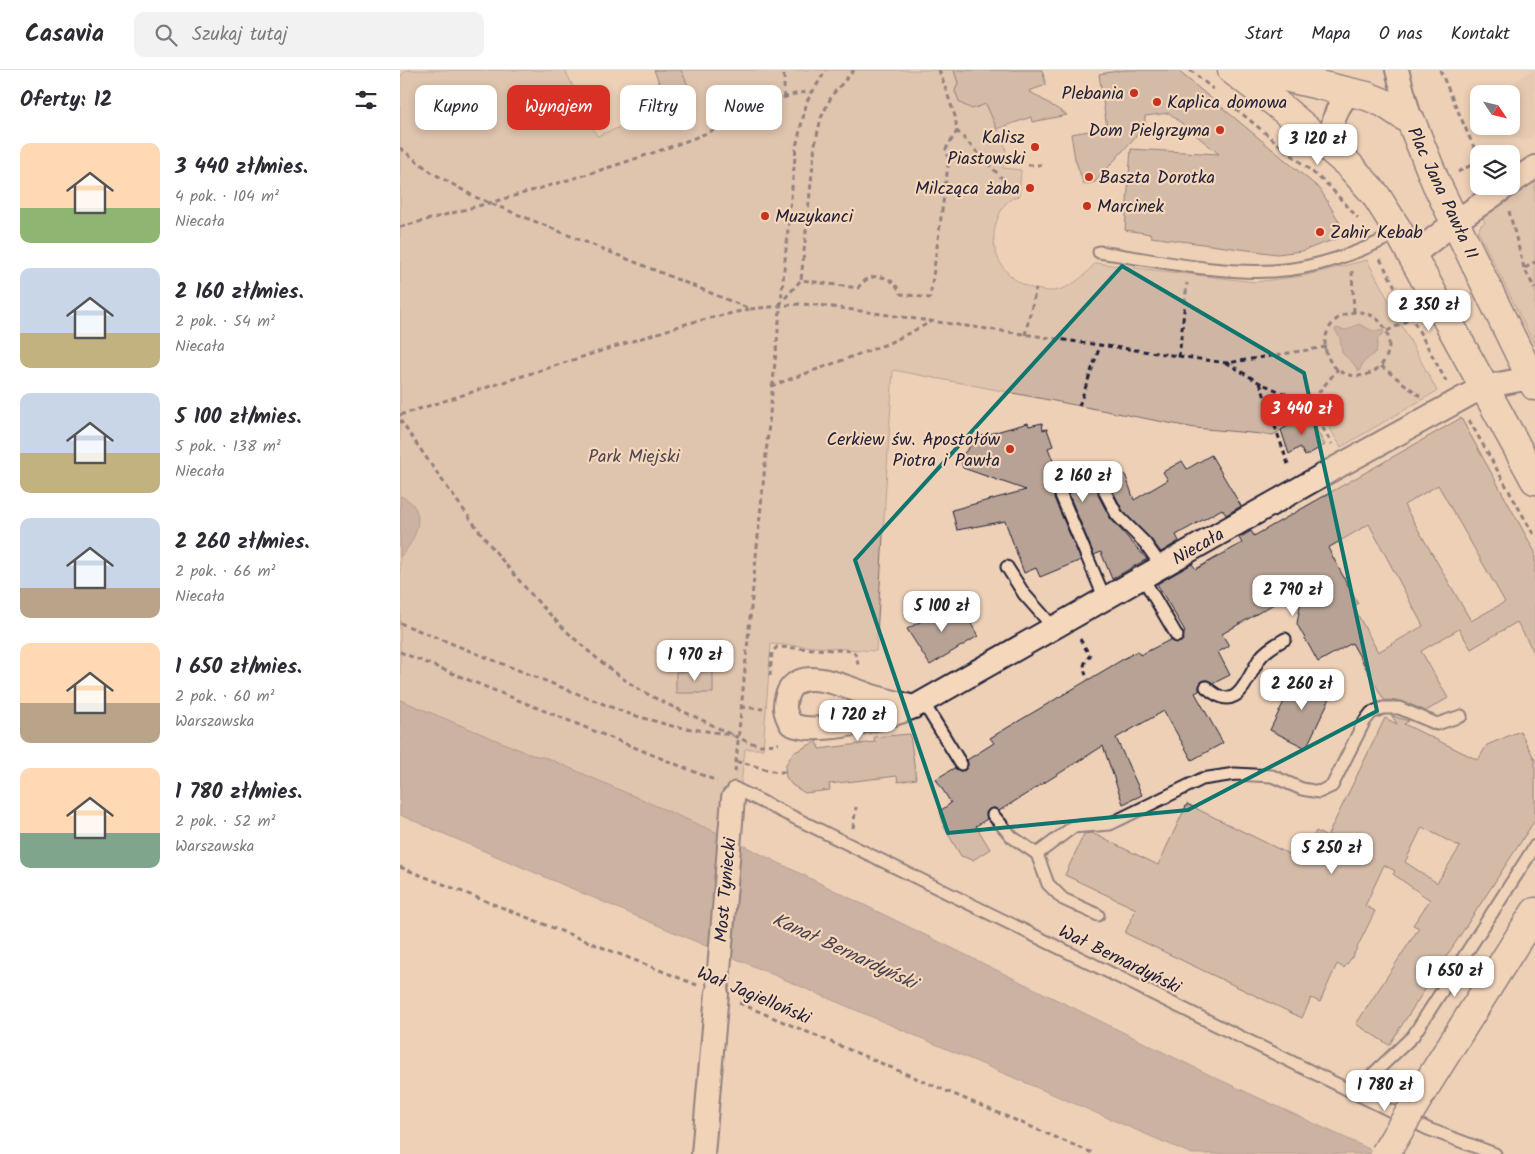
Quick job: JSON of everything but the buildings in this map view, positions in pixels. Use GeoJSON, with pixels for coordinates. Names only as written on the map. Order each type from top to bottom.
{"type":"FeatureCollection","features":[{"type":"Feature","properties":{"kind":"street","name":"Plac Jana Pawła II"},"geometry":{"type":"LineString","coordinates":[[1250,70],[1351,91],[1384,103],[1411,121],[1454,222],[1534,380]]}},
{"type":"Feature","properties":{"kind":"street","name":"Plac Jana Pawła II"},"geometry":{"type":"LineString","coordinates":[[1250,70],[1375,194],[1399,232],[1535,480]]}},
{"type":"Feature","properties":{"kind":"street"},"geometry":{"type":"LineString","coordinates":[[1397,70],[1411,121]]}},
{"type":"Feature","properties":{"kind":"street"},"geometry":{"type":"LineString","coordinates":[[1331,149],[1332,120],[1340,102],[1351,91]]}},
{"type":"Feature","properties":{"kind":"street"},"geometry":{"type":"LineString","coordinates":[[1520,177],[1535,167]]}},
{"type":"Feature","properties":{"kind":"street"},"geometry":{"type":"LineString","coordinates":[[1412,256],[1454,222],[1507,197]]}},
{"type":"Feature","properties":{"kind":"street","name":"Niecała"},"geometry":{"type":"LineString","coordinates":[[918,704],[870,695],[836,682],[805,680],[792,686],[787,693],[784,709],[791,724],[805,729],[861,722],[918,704],[1152,572],[1444,401],[1483,387],[1534,380]]}},
{"type":"Feature","properties":{"kind":"street","name":"Most Tyniecki"},"geometry":{"type":"LineString","coordinates":[[703,1154],[733,793]]}},
{"type":"Feature","properties":{"kind":"street"},"geometry":{"type":"LineString","coordinates":[[1385,1154],[1422,1092],[1532,920]]}},
{"type":"Feature","properties":{"kind":"lane"},"geometry":{"type":"LineString","coordinates":[[1099,252],[1189,265],[1249,271],[1274,271],[1297,268],[1350,253],[1374,245],[1399,232]]}},
{"type":"Feature","properties":{"kind":"lane"},"geometry":{"type":"LineString","coordinates":[[1106,492],[1117,515],[1145,543],[1152,572],[1177,636]]}},
{"type":"Feature","properties":{"kind":"lane"},"geometry":{"type":"LineString","coordinates":[[1062,495],[1105,599]]}},
{"type":"Feature","properties":{"kind":"lane"},"geometry":{"type":"LineString","coordinates":[[1007,567],[1024,594],[1054,628]]}},
{"type":"Feature","properties":{"kind":"lane"},"geometry":{"type":"LineString","coordinates":[[1206,687],[1216,696],[1224,699],[1236,696],[1246,686],[1261,657],[1284,638]]}},
{"type":"Feature","properties":{"kind":"lane"},"geometry":{"type":"LineString","coordinates":[[918,704],[961,764]]}},
{"type":"Feature","properties":{"kind":"lane"},"geometry":{"type":"LineString","coordinates":[[1037,854],[1073,827],[1110,824],[1202,779],[1235,774],[1272,776],[1302,789],[1319,792],[1332,786],[1364,722],[1371,712],[1382,708],[1399,708],[1437,724],[1460,716]]}},
{"type":"Feature","properties":{"kind":"lane","name":"Wał Bernardyński"},"geometry":{"type":"LineString","coordinates":[[733,793],[1428,1129],[1494,1154]]}},
{"type":"Feature","properties":{"kind":"lane"},"geometry":{"type":"LineString","coordinates":[[994,815],[1012,837],[1037,854],[1048,884],[1063,899],[1098,916]]}},
{"type":"Feature","properties":{"kind":"lane"},"geometry":{"type":"LineString","coordinates":[[1353,1092],[1413,1036],[1535,846]]}},
{"type":"Feature","properties":{"kind":"path"},"geometry":{"type":"LineString","coordinates":[[784,70],[784,98]]}},
{"type":"Feature","properties":{"kind":"path"},"geometry":{"type":"LineString","coordinates":[[736,769],[771,386],[796,147],[803,113],[812,92],[826,70]]}},
{"type":"Feature","properties":{"kind":"path"},"geometry":{"type":"LineString","coordinates":[[779,305],[801,280],[816,144],[821,118],[832,95],[854,70]]}},
{"type":"Feature","properties":{"kind":"path"},"geometry":{"type":"LineString","coordinates":[[939,70],[955,116],[957,131],[1019,196]]}},
{"type":"Feature","properties":{"kind":"path"},"geometry":{"type":"LineString","coordinates":[[1190,70],[1218,94]]}},
{"type":"Feature","properties":{"kind":"path"},"geometry":{"type":"LineString","coordinates":[[1440,70],[1472,145]]}},
{"type":"Feature","properties":{"kind":"path"},"geometry":{"type":"LineString","coordinates":[[400,227],[489,203],[670,147],[708,133],[784,98],[800,92],[812,92]]}},
{"type":"Feature","properties":{"kind":"path"},"geometry":{"type":"LineString","coordinates":[[1225,100],[1328,185],[1364,225],[1448,383],[1444,401],[1453,418],[1466,415],[1535,537]]}},
{"type":"Feature","properties":{"kind":"path"},"geometry":{"type":"LineString","coordinates":[[801,280],[858,288],[871,277],[884,276],[894,282],[901,294],[930,298],[949,159],[946,149],[957,131]]}},
{"type":"Feature","properties":{"kind":"path"},"geometry":{"type":"LineString","coordinates":[[400,148],[431,172],[461,190],[489,203],[750,309]]}},
{"type":"Feature","properties":{"kind":"path"},"geometry":{"type":"LineString","coordinates":[[1028,164],[1042,166]]}},
{"type":"Feature","properties":{"kind":"path"},"geometry":{"type":"LineString","coordinates":[[1456,173],[1470,165]]}},
{"type":"Feature","properties":{"kind":"path"},"geometry":{"type":"LineString","coordinates":[[1507,197],[1524,268],[1535,288]]}},
{"type":"Feature","properties":{"kind":"path"},"geometry":{"type":"LineString","coordinates":[[1350,253],[1354,312]]}},
{"type":"Feature","properties":{"kind":"path"},"geometry":{"type":"LineString","coordinates":[[1524,268],[1535,262]]}},
{"type":"Feature","properties":{"kind":"path"},"geometry":{"type":"LineString","coordinates":[[1179,357],[1189,265]]}},
{"type":"Feature","properties":{"kind":"path"},"geometry":{"type":"LineString","coordinates":[[1025,334],[1036,288]]}},
{"type":"Feature","properties":{"kind":"path"},"geometry":{"type":"LineString","coordinates":[[400,415],[689,323],[750,309],[779,305],[818,305],[1227,363],[1326,347]]}},
{"type":"Feature","properties":{"kind":"path"},"geometry":{"type":"LineString","coordinates":[[1354,312],[1374,317],[1387,332],[1389,350],[1381,366],[1365,376],[1346,374],[1338,370],[1332,363],[1326,347],[1330,328],[1336,320],[1354,312]]}},
{"type":"Feature","properties":{"kind":"path"},"geometry":{"type":"LineString","coordinates":[[1387,332],[1413,318]]}},
{"type":"Feature","properties":{"kind":"path"},"geometry":{"type":"LineString","coordinates":[[771,386],[887,344],[931,322]]}},
{"type":"Feature","properties":{"kind":"path"},"geometry":{"type":"LineString","coordinates":[[1079,406],[1100,346]]}},
{"type":"Feature","properties":{"kind":"path"},"geometry":{"type":"LineString","coordinates":[[1227,363],[1260,383],[1309,404],[1333,446]]}},
{"type":"Feature","properties":{"kind":"path"},"geometry":{"type":"LineString","coordinates":[[1381,366],[1427,404],[1444,401]]}},
{"type":"Feature","properties":{"kind":"path"},"geometry":{"type":"LineString","coordinates":[[1309,404],[1338,370]]}},
{"type":"Feature","properties":{"kind":"path"},"geometry":{"type":"LineString","coordinates":[[1260,383],[1291,472]]}},
{"type":"Feature","properties":{"kind":"path"},"geometry":{"type":"LineString","coordinates":[[400,420],[491,543],[526,586],[600,662],[646,693],[738,736]]}},
{"type":"Feature","properties":{"kind":"path"},"geometry":{"type":"LineString","coordinates":[[400,623],[626,712],[672,726],[738,736]]}},
{"type":"Feature","properties":{"kind":"path"},"geometry":{"type":"LineString","coordinates":[[1078,634],[1090,656],[1083,668],[1088,679]]}},
{"type":"Feature","properties":{"kind":"path"},"geometry":{"type":"LineString","coordinates":[[770,681],[772,652],[777,647],[853,651],[857,657],[859,674]]}},
{"type":"Feature","properties":{"kind":"path"},"geometry":{"type":"LineString","coordinates":[[400,652],[733,793]]}},
{"type":"Feature","properties":{"kind":"path"},"geometry":{"type":"LineString","coordinates":[[741,708],[767,710]]}},
{"type":"Feature","properties":{"kind":"path"},"geometry":{"type":"LineString","coordinates":[[736,762],[748,763],[774,772],[785,772]]}},
{"type":"Feature","properties":{"kind":"path"},"geometry":{"type":"LineString","coordinates":[[854,822],[856,807]]}},
{"type":"Feature","properties":{"kind":"path","name":"Wał Jagielloński"},"geometry":{"type":"LineString","coordinates":[[400,867],[717,987],[1095,1154]]}},
{"type":"Feature","properties":{"kind":"highlighted area"},"geometry":{"type":"Polygon","coordinates":[[[1122,266],[1304,373],[1377,711],[1188,810],[948,833],[855,560],[1122,266]]]}},
{"type":"Feature","properties":{"kind":"shaded area"},"geometry":{"type":"Polygon","coordinates":[[[1532,70],[1535,70],[1535,134],[1525,141],[1512,135],[1520,135],[1520,85],[1510,85],[1532,70]]]}},
{"type":"Feature","properties":{"kind":"green space","name":"Park Miejski"},"geometry":{"type":"Polygon","coordinates":[[[406,70],[565,70],[572,85],[507,85],[507,130],[594,130],[597,136],[620,127],[620,130],[696,130],[696,85],[688,85],[681,70],[954,70],[958,83],[955,92],[960,103],[985,104],[1000,124],[997,129],[1000,132],[1006,150],[1003,168],[1021,170],[1019,196],[1005,204],[995,228],[994,242],[1002,266],[1022,284],[1035,289],[1057,290],[1076,282],[1095,263],[1255,282],[1303,276],[1367,260],[1437,391],[1341,447],[1318,408],[1273,435],[1195,428],[893,370],[876,651],[771,644],[763,749],[745,749],[739,801],[722,835],[547,758],[532,755],[400,700],[400,77],[406,70]]]}},
{"type":"Feature","properties":{"kind":"green space"},"geometry":{"type":"Polygon","coordinates":[[[1533,182],[1535,183],[1535,346],[1478,231],[1485,222],[1482,217],[1514,195],[1520,195],[1520,191],[1533,182]]]}},
{"type":"Feature","properties":{"kind":"water"},"geometry":{"type":"Polygon","coordinates":[[[1359,324],[1373,331],[1383,330],[1384,332],[1378,339],[1376,352],[1363,363],[1359,372],[1353,363],[1342,353],[1340,338],[1335,330],[1336,328],[1346,330],[1359,324]]]}},
{"type":"Feature","properties":{"kind":"water"},"geometry":{"type":"Polygon","coordinates":[[[400,496],[409,501],[415,508],[418,524],[411,542],[400,557],[400,496]]]}},
{"type":"Feature","properties":{"kind":"water","name":"Kanał Bernardyński"},"geometry":{"type":"Polygon","coordinates":[[[400,700],[532,755],[547,758],[722,835],[1216,1078],[1380,1154],[1192,1154],[400,815],[400,700]]]}},
{"type":"Feature","properties":{"kind":"place","name":"Plebania"},"geometry":{"type":"Point","coordinates":[1134,93]}},
{"type":"Feature","properties":{"kind":"place","name":"Kaplica domowa"},"geometry":{"type":"Point","coordinates":[1157,102]}},
{"type":"Feature","properties":{"kind":"place","name":"Dom Pielgrzyma"},"geometry":{"type":"Point","coordinates":[1220,130]}},
{"type":"Feature","properties":{"kind":"place","name":"Kalisz Piastowski"},"geometry":{"type":"Point","coordinates":[1035,147]}},
{"type":"Feature","properties":{"kind":"place","name":"Baszta Dorotka"},"geometry":{"type":"Point","coordinates":[1089,177]}},
{"type":"Feature","properties":{"kind":"place","name":"Milcząca żaba"},"geometry":{"type":"Point","coordinates":[1030,188]}},
{"type":"Feature","properties":{"kind":"place","name":"Marcinek"},"geometry":{"type":"Point","coordinates":[1087,206]}},
{"type":"Feature","properties":{"kind":"place","name":"Muzykanci"},"geometry":{"type":"Point","coordinates":[765,216]}},
{"type":"Feature","properties":{"kind":"place","name":"Zahir Kebab"},"geometry":{"type":"Point","coordinates":[1320,232]}},
{"type":"Feature","properties":{"kind":"place","name":"Cerkiew św. Apostołów Piotra i Pawła"},"geometry":{"type":"Point","coordinates":[1010,449]}}]}
